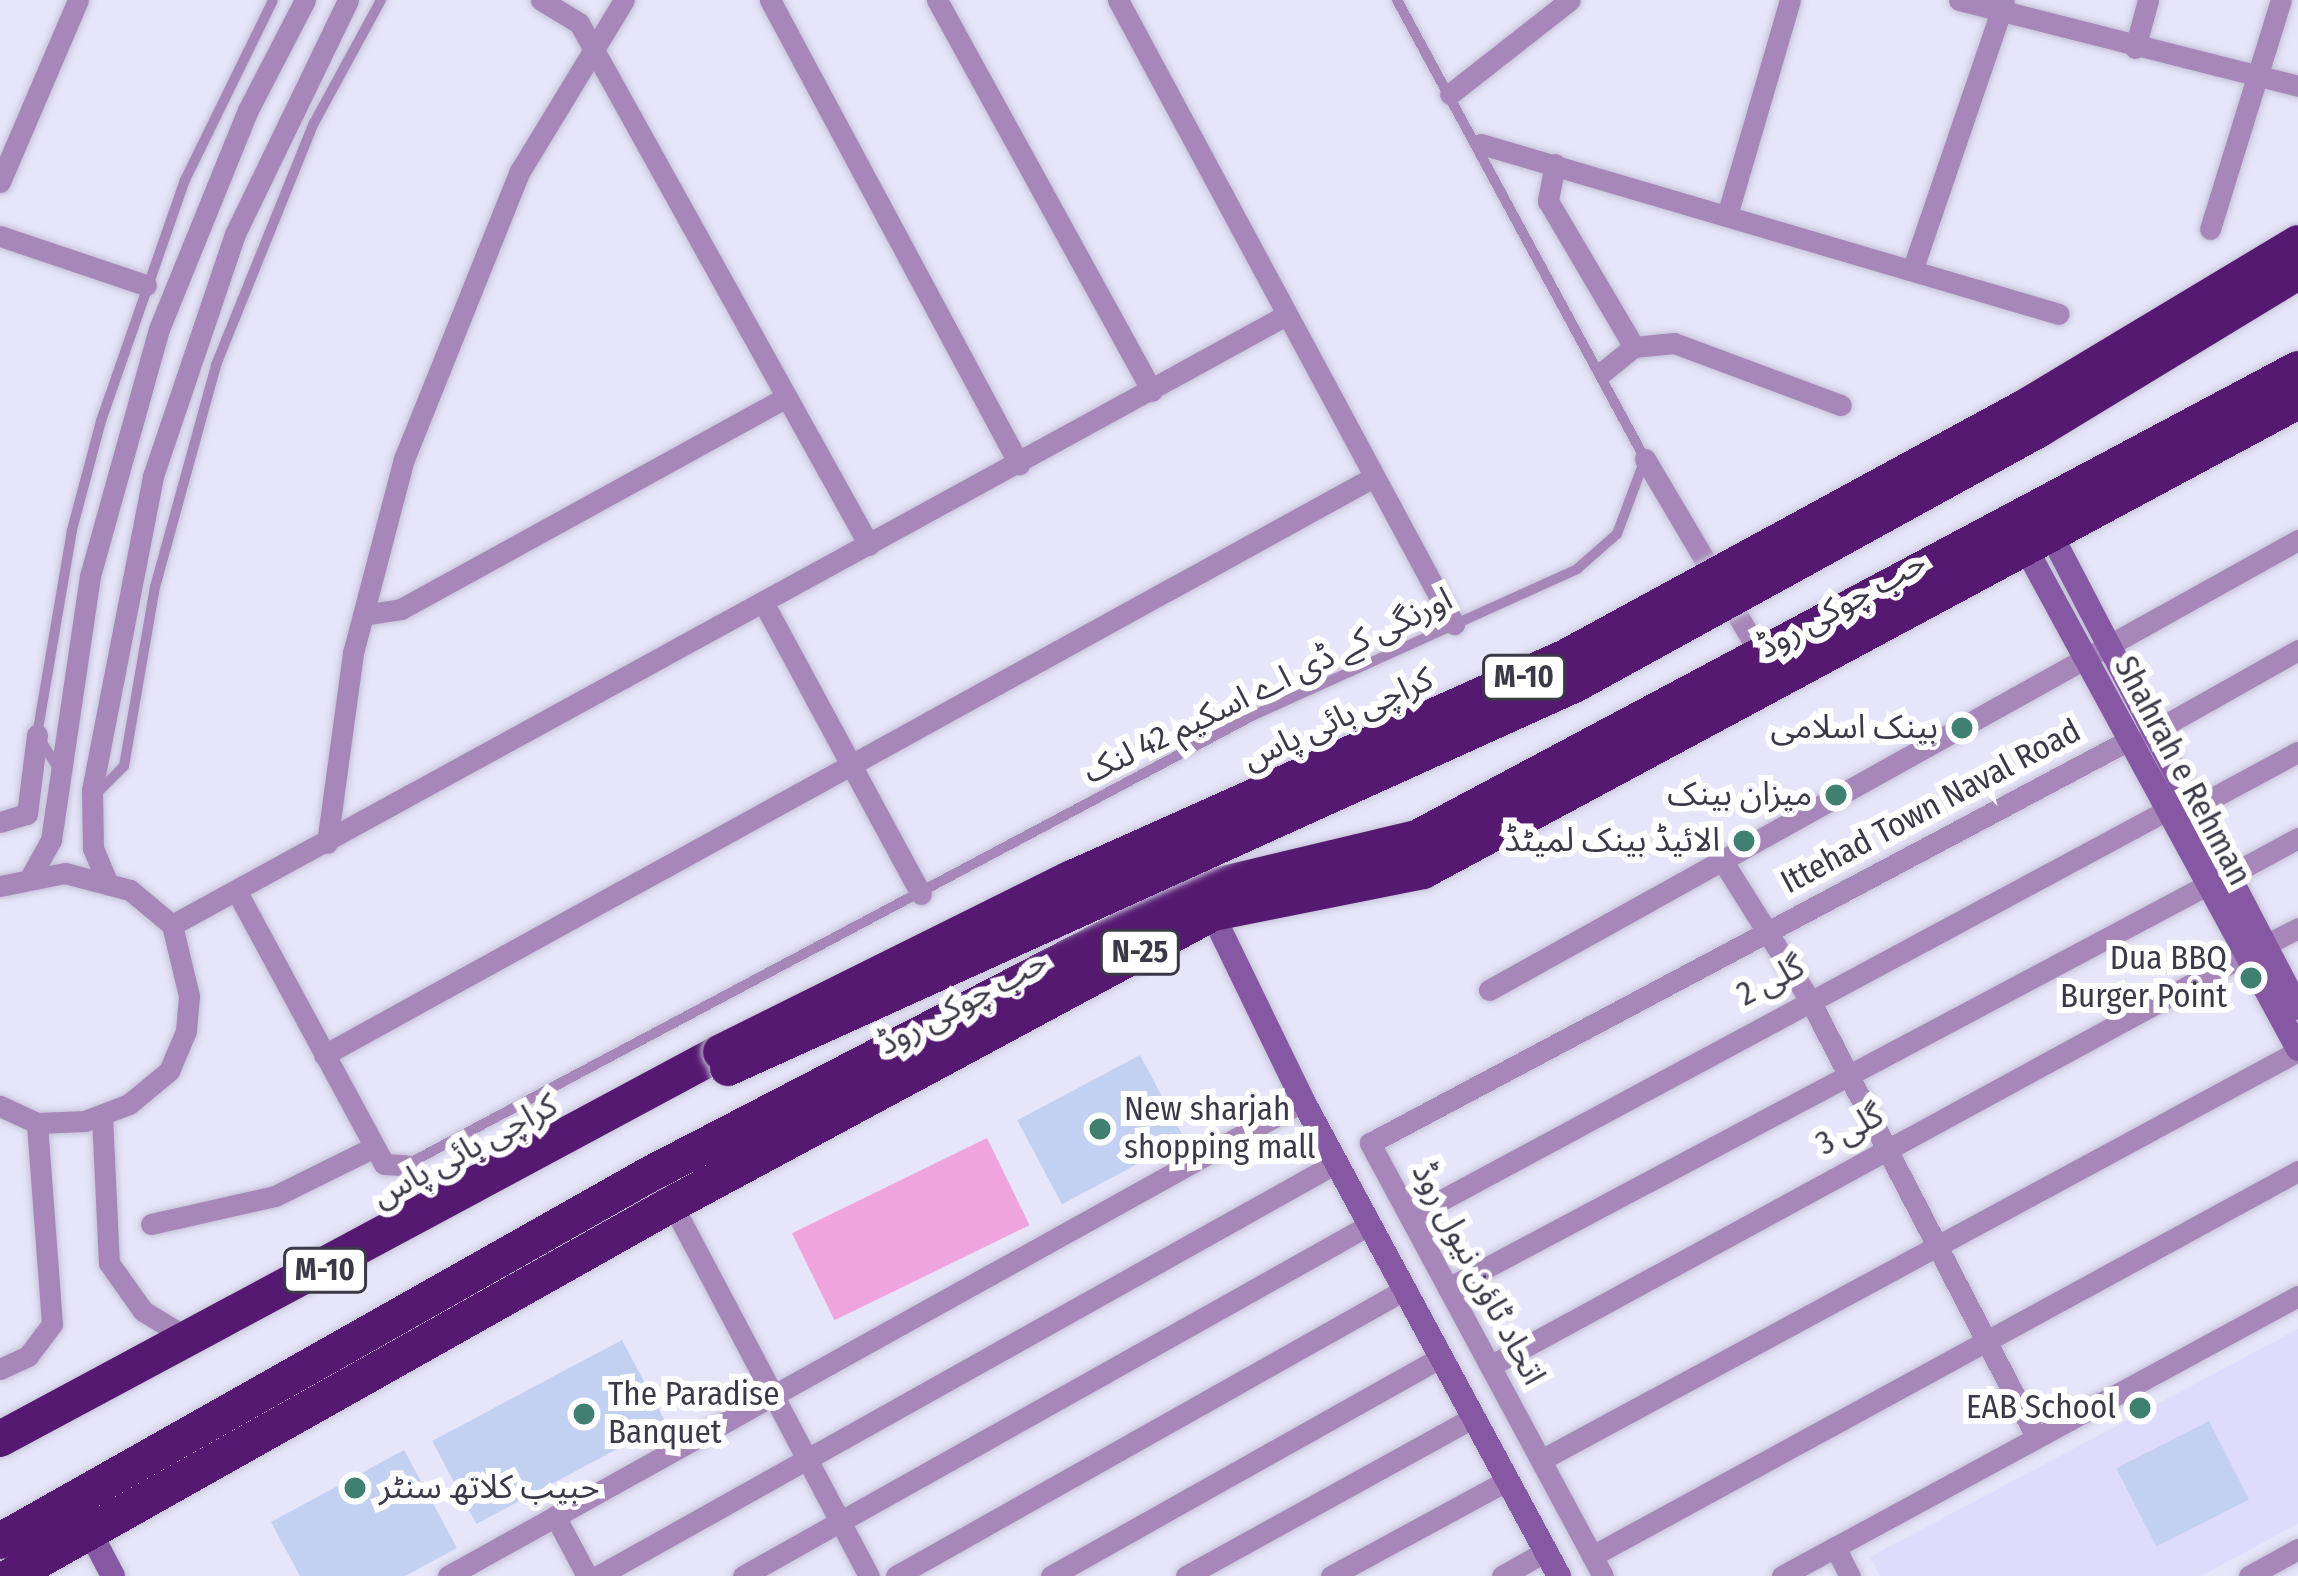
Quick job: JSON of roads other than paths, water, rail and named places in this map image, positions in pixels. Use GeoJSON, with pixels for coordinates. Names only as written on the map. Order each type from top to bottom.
{"type":"FeatureCollection","features":[{"type":"Feature","properties":{"kind":"highway","name":"کراچی بائی پاس"},"geometry":{"type":"LineString","coordinates":[[725,1060],[1070,879],[1566,657],[1985,429],[2298,243]]}},
{"type":"Feature","properties":{"kind":"highway","name":"کراچی بائی پاس"},"geometry":{"type":"LineString","coordinates":[[0,1439],[647,1097],[1576,684],[2058,418],[2298,272]]}},
{"type":"Feature","properties":{"kind":"highway"},"geometry":{"type":"LineString","coordinates":[[2032,529],[2298,369]]}},
{"type":"Feature","properties":{"kind":"highway"},"geometry":{"type":"LineString","coordinates":[[0,1541],[650,1174],[1205,902],[1417,838],[1770,670],[2032,529],[2298,401]]}},
{"type":"Feature","properties":{"kind":"highway","name":"حب چوکی روڈ"},"geometry":{"type":"LineString","coordinates":[[11,1576],[1205,902]]}},
{"type":"Feature","properties":{"kind":"main road","name":"Shahrah e Rehman"},"geometry":{"type":"LineString","coordinates":[[2032,529],[2110,650],[2139,737]]}},
{"type":"Feature","properties":{"kind":"main road","name":"Shahrah e Rehman"},"geometry":{"type":"LineString","coordinates":[[2032,529],[2086,663],[2139,737],[2180,810],[2298,1050]]}},
{"type":"Feature","properties":{"kind":"main road"},"geometry":{"type":"LineString","coordinates":[[1205,902],[1303,1101],[1559,1576]]}},
{"type":"Feature","properties":{"kind":"main road","name":"Shahrah e Rehman"},"geometry":{"type":"LineString","coordinates":[[2253,951],[2298,1008]]}},
{"type":"Feature","properties":{"kind":"main road"},"geometry":{"type":"LineString","coordinates":[[89,1531],[113,1576]]}},
{"type":"Feature","properties":{"kind":"street"},"geometry":{"type":"LineString","coordinates":[[0,182],[78,0]]}},
{"type":"Feature","properties":{"kind":"street"},"geometry":{"type":"LineString","coordinates":[[31,876],[52,840],[90,576],[159,329],[197,224],[305,0]]}},
{"type":"Feature","properties":{"kind":"street"},"geometry":{"type":"LineString","coordinates":[[106,880],[93,848],[92,798],[124,597],[202,321],[259,180],[349,0]]}},
{"type":"Feature","properties":{"kind":"street"},"geometry":{"type":"LineString","coordinates":[[541,0],[579,23],[868,545]]}},
{"type":"Feature","properties":{"kind":"street"},"geometry":{"type":"LineString","coordinates":[[327,843],[362,615],[404,459],[461,306],[520,171],[624,0]]}},
{"type":"Feature","properties":{"kind":"street"},"geometry":{"type":"LineString","coordinates":[[770,0],[1019,464]]}},
{"type":"Feature","properties":{"kind":"street"},"geometry":{"type":"LineString","coordinates":[[937,0],[1152,391]]}},
{"type":"Feature","properties":{"kind":"street"},"geometry":{"type":"LineString","coordinates":[[1118,0],[1454,624]]}},
{"type":"Feature","properties":{"kind":"street"},"geometry":{"type":"LineString","coordinates":[[1450,94],[1570,0]]}},
{"type":"Feature","properties":{"kind":"street"},"geometry":{"type":"LineString","coordinates":[[1728,212],[1790,0]]}},
{"type":"Feature","properties":{"kind":"street"},"geometry":{"type":"LineString","coordinates":[[1959,0],[2003,6],[2135,48],[2298,86]]}},
{"type":"Feature","properties":{"kind":"street"},"geometry":{"type":"LineString","coordinates":[[2135,48],[2147,0]]}},
{"type":"Feature","properties":{"kind":"street"},"geometry":{"type":"LineString","coordinates":[[2210,229],[2281,0]]}},
{"type":"Feature","properties":{"kind":"street"},"geometry":{"type":"LineString","coordinates":[[1913,268],[2003,6]]}},
{"type":"Feature","properties":{"kind":"street"},"geometry":{"type":"LineString","coordinates":[[1481,144],[1728,212],[2059,314]]}},
{"type":"Feature","properties":{"kind":"street"},"geometry":{"type":"LineString","coordinates":[[1555,164],[1548,202],[1634,346]]}},
{"type":"Feature","properties":{"kind":"street"},"geometry":{"type":"LineString","coordinates":[[0,236],[146,285]]}},
{"type":"Feature","properties":{"kind":"street"},"geometry":{"type":"LineString","coordinates":[[172,925],[1286,315]]}},
{"type":"Feature","properties":{"kind":"street"},"geometry":{"type":"LineString","coordinates":[[1604,371],[1634,346],[1674,344],[1841,405]]}},
{"type":"Feature","properties":{"kind":"street"},"geometry":{"type":"LineString","coordinates":[[362,615],[401,609],[788,397]]}},
{"type":"Feature","properties":{"kind":"street"},"geometry":{"type":"LineString","coordinates":[[1646,459],[1770,670]]}},
{"type":"Feature","properties":{"kind":"street"},"geometry":{"type":"LineString","coordinates":[[324,1054],[1372,478]]}},
{"type":"Feature","properties":{"kind":"street"},"geometry":{"type":"LineString","coordinates":[[1489,990],[2110,650],[2298,540]]}},
{"type":"Feature","properties":{"kind":"street"},"geometry":{"type":"LineString","coordinates":[[763,602],[921,894]]}},
{"type":"Feature","properties":{"kind":"street","name":"Ittehad Town Naval Road"},"geometry":{"type":"LineString","coordinates":[[1763,933],[2298,650]]}},
{"type":"Feature","properties":{"kind":"street"},"geometry":{"type":"LineString","coordinates":[[0,822],[27,814],[37,735]]}},
{"type":"Feature","properties":{"kind":"street","name":"گلی 2"},"geometry":{"type":"LineString","coordinates":[[1410,1217],[1808,997],[2298,752]]}},
{"type":"Feature","properties":{"kind":"street"},"geometry":{"type":"LineString","coordinates":[[1448,1288],[2298,838]]}},
{"type":"Feature","properties":{"kind":"street"},"geometry":{"type":"LineString","coordinates":[[1722,860],[1763,933],[1808,997],[2036,1436]]}},
{"type":"Feature","properties":{"kind":"street"},"geometry":{"type":"LineString","coordinates":[[0,886],[31,876],[106,880],[172,925],[189,980],[180,1051],[158,1084],[102,1117],[37,1123],[0,1106]]}},
{"type":"Feature","properties":{"kind":"street"},"geometry":{"type":"LineString","coordinates":[[237,892],[385,1165],[406,1165]]}},
{"type":"Feature","properties":{"kind":"street","name":"گلی 3"},"geometry":{"type":"LineString","coordinates":[[1490,1366],[2298,928]]}},
{"type":"Feature","properties":{"kind":"street","name":"اتحاد ٹاؤن نیول روڈ"},"geometry":{"type":"LineString","coordinates":[[1597,1566],[1370,1143],[1763,933]]}},
{"type":"Feature","properties":{"kind":"street"},"geometry":{"type":"LineString","coordinates":[[1540,1460],[2298,1050]]}},
{"type":"Feature","properties":{"kind":"street"},"geometry":{"type":"LineString","coordinates":[[448,1576],[1303,1101]]}},
{"type":"Feature","properties":{"kind":"street"},"geometry":{"type":"LineString","coordinates":[[102,1117],[100,1180],[116,1279],[143,1311],[190,1340]]}},
{"type":"Feature","properties":{"kind":"street"},"geometry":{"type":"LineString","coordinates":[[0,1369],[28,1356],[52,1324],[37,1123]]}},
{"type":"Feature","properties":{"kind":"street"},"geometry":{"type":"LineString","coordinates":[[151,1223],[274,1196],[374,1147]]}},
{"type":"Feature","properties":{"kind":"street"},"geometry":{"type":"LineString","coordinates":[[598,1576],[1336,1163]]}},
{"type":"Feature","properties":{"kind":"street"},"geometry":{"type":"LineString","coordinates":[[1597,1566],[1986,1340],[2298,1171]]}},
{"type":"Feature","properties":{"kind":"street"},"geometry":{"type":"LineString","coordinates":[[672,1204],[869,1576]]}},
{"type":"Feature","properties":{"kind":"street"},"geometry":{"type":"LineString","coordinates":[[743,1576],[1369,1226]]}},
{"type":"Feature","properties":{"kind":"street"},"geometry":{"type":"LineString","coordinates":[[896,1576],[1404,1290]]}},
{"type":"Feature","properties":{"kind":"street"},"geometry":{"type":"LineString","coordinates":[[1782,1576],[2298,1296]]}},
{"type":"Feature","properties":{"kind":"street"},"geometry":{"type":"LineString","coordinates":[[1051,1576],[1440,1358]]}},
{"type":"Feature","properties":{"kind":"street"},"geometry":{"type":"LineString","coordinates":[[1186,1576],[1472,1418]]}},
{"type":"Feature","properties":{"kind":"street"},"geometry":{"type":"LineString","coordinates":[[1331,1576],[1506,1481]]}},
{"type":"Feature","properties":{"kind":"street"},"geometry":{"type":"LineString","coordinates":[[555,1516],[586,1576]]}},
{"type":"Feature","properties":{"kind":"street"},"geometry":{"type":"LineString","coordinates":[[1835,1547],[1850,1576]]}},
{"type":"Feature","properties":{"kind":"street"},"geometry":{"type":"LineString","coordinates":[[2249,1576],[2298,1550]]}},
{"type":"Feature","properties":{"kind":"street"},"geometry":{"type":"LineString","coordinates":[[1502,1576],[1546,1552]]}},
{"type":"Feature","properties":{"kind":"lane"},"geometry":{"type":"LineString","coordinates":[[60,771],[37,735],[73,530],[146,285],[185,180],[273,0]]}},
{"type":"Feature","properties":{"kind":"lane"},"geometry":{"type":"LineString","coordinates":[[92,798],[124,766],[155,587],[216,365],[314,123],[381,0]]}},
{"type":"Feature","properties":{"kind":"lane"},"geometry":{"type":"LineString","coordinates":[[1397,0],[1481,144],[1604,371],[1646,459]]}},
{"type":"Feature","properties":{"kind":"lane","name":"اورنگی کے ڈی اے اسکیم 42 لنک"},"geometry":{"type":"LineString","coordinates":[[406,1165],[1252,716],[1577,569],[1617,534],[1646,459]]}},
{"type":"Feature","properties":{"kind":"place","name":"بینک اسلامی"},"geometry":{"type":"Point","coordinates":[1962,728]}},
{"type":"Feature","properties":{"kind":"place","name":"میزان بینک"},"geometry":{"type":"Point","coordinates":[1836,795]}},
{"type":"Feature","properties":{"kind":"place","name":"الائیڈ بینک لمیٹڈ"},"geometry":{"type":"Point","coordinates":[1744,841]}},
{"type":"Feature","properties":{"kind":"place","name":"Dua BBQ Burger Point"},"geometry":{"type":"Point","coordinates":[2251,978]}},
{"type":"Feature","properties":{"kind":"place","name":"New sharjah shopping mall"},"geometry":{"type":"Point","coordinates":[1100,1129]}},
{"type":"Feature","properties":{"kind":"place","name":"EAB School"},"geometry":{"type":"Point","coordinates":[2140,1408]}},
{"type":"Feature","properties":{"kind":"place","name":"The Paradise Banquet"},"geometry":{"type":"Point","coordinates":[584,1414]}},
{"type":"Feature","properties":{"kind":"place","name":"حبیب کلاتھ سنٹر"},"geometry":{"type":"Point","coordinates":[355,1488]}}]}
